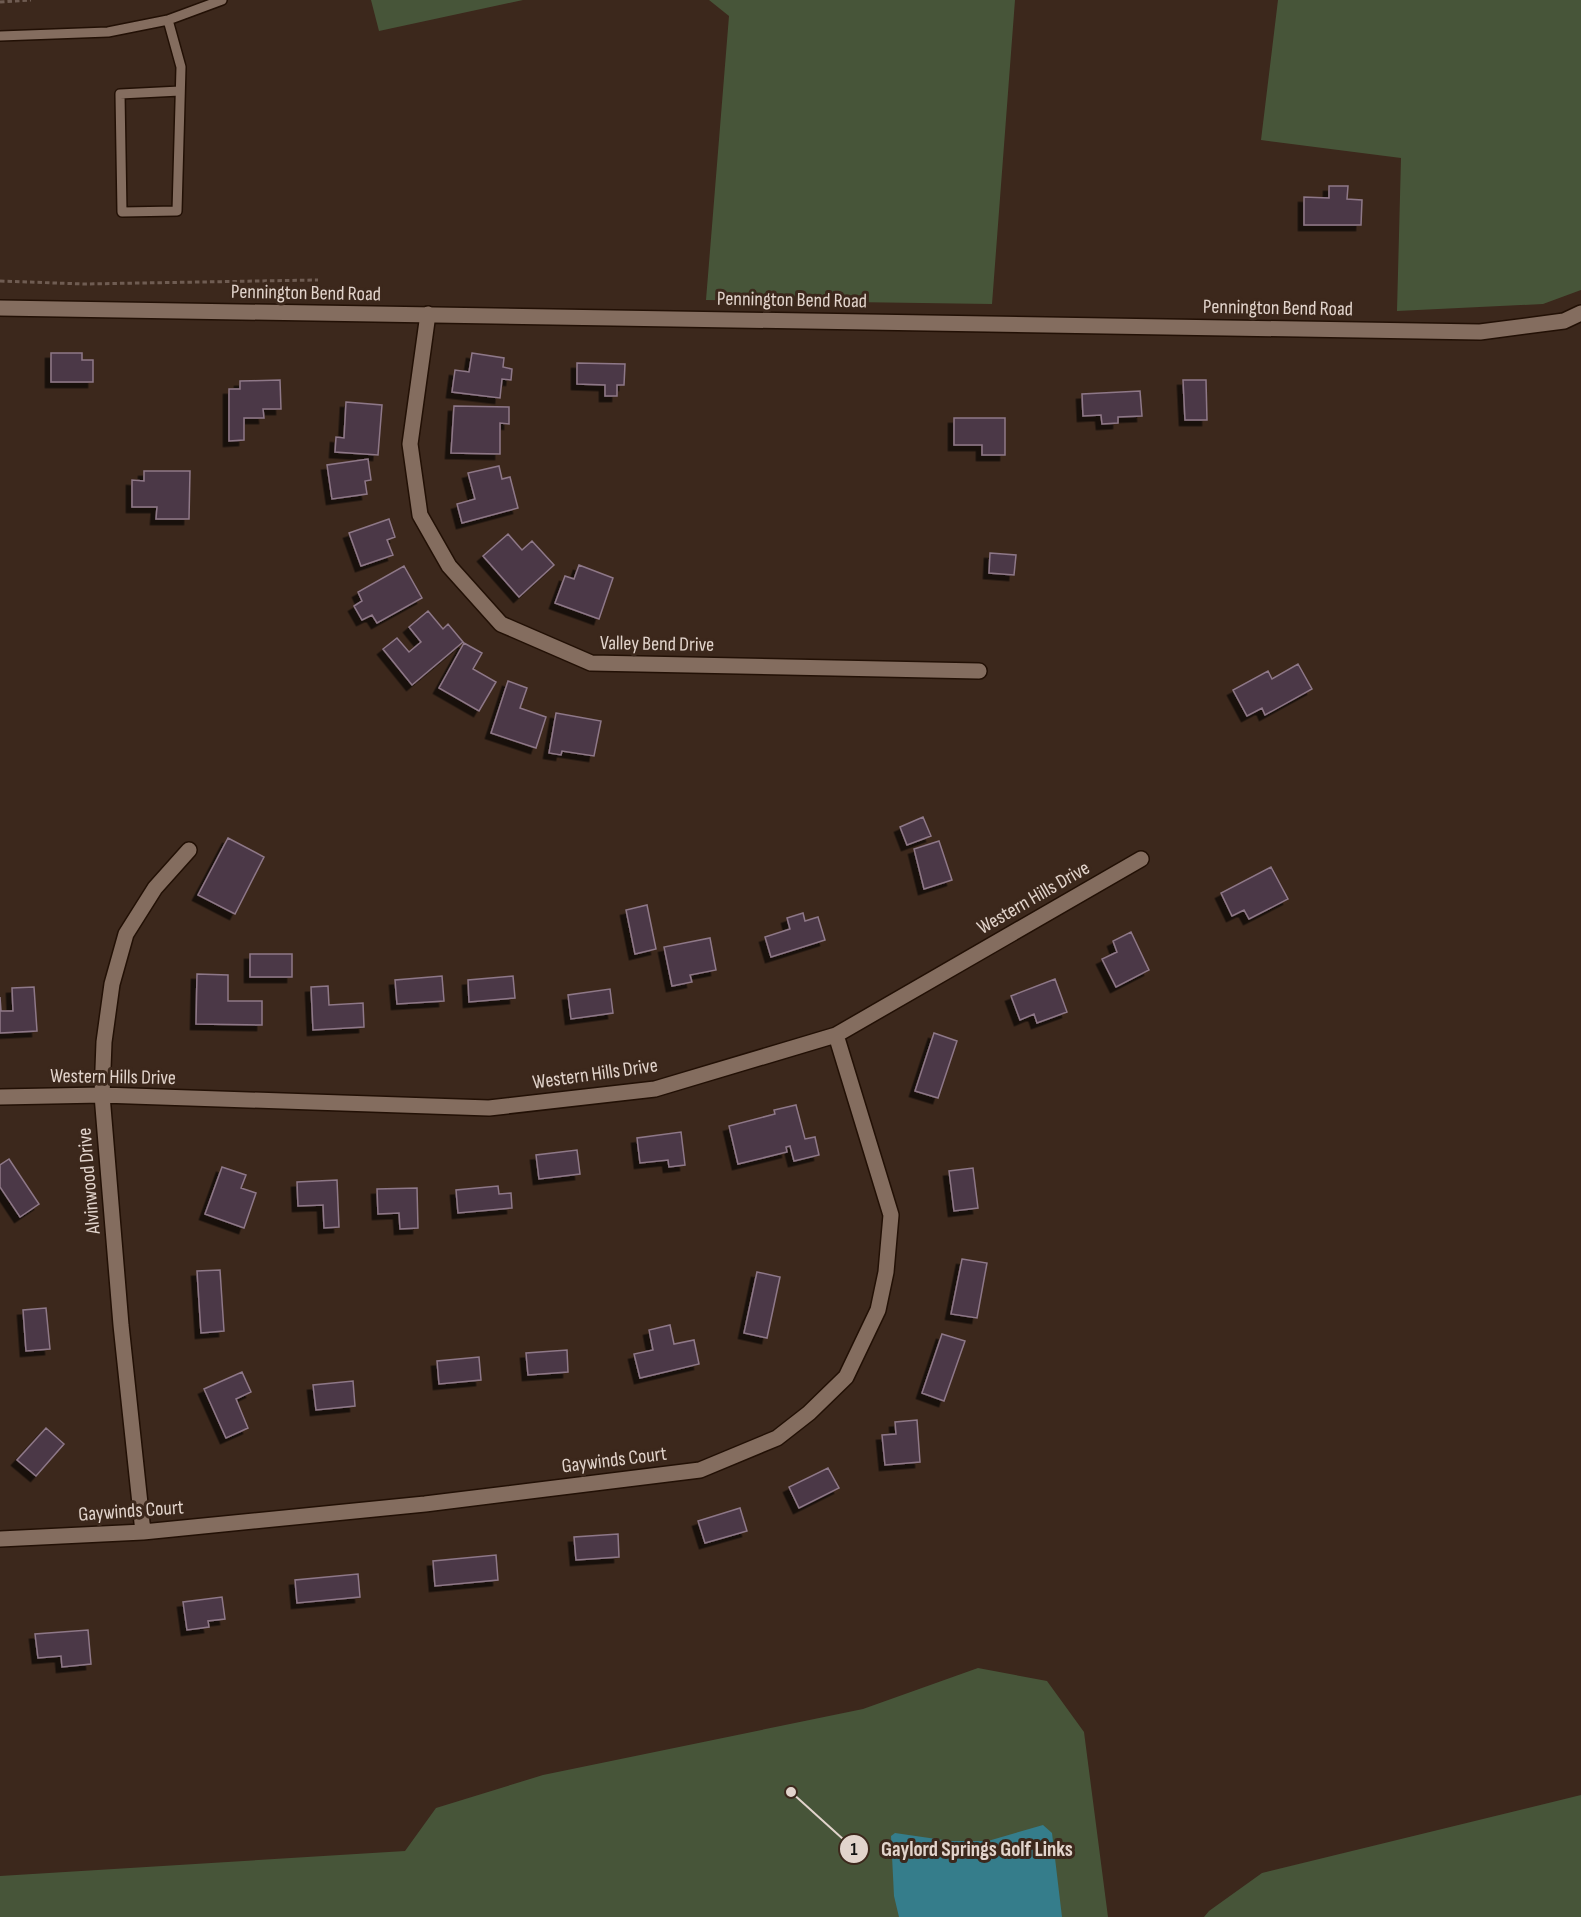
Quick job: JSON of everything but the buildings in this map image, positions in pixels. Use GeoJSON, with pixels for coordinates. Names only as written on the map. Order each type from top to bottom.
{"type":"FeatureCollection","features":[{"type":"Feature","properties":{"kind":"street","name":"Pennington Bend Road"},"geometry":{"type":"LineString","coordinates":[[0,308],[1480,332],[1564,321],[1581,313]]}},
{"type":"Feature","properties":{"kind":"street","name":"Valley Bend Drive"},"geometry":{"type":"LineString","coordinates":[[428,314],[410,444],[420,515],[450,566],[501,624],[591,663],[980,671]]}},
{"type":"Feature","properties":{"kind":"street","name":"Alvinwood Drive"},"geometry":{"type":"LineString","coordinates":[[143,1532],[121,1325],[102,1095],[104,1042],[111,984],[126,934],[155,888],[189,850]]}},
{"type":"Feature","properties":{"kind":"street","name":"Western Hills Drive"},"geometry":{"type":"LineString","coordinates":[[0,1097],[102,1095],[489,1108],[655,1089],[836,1035],[1141,860]]}},
{"type":"Feature","properties":{"kind":"street","name":"Gaywinds Court"},"geometry":{"type":"LineString","coordinates":[[0,1539],[143,1532],[425,1504],[700,1470],[777,1438],[809,1413],[846,1377],[878,1310],[886,1272],[891,1215],[836,1035]]}},
{"type":"Feature","properties":{"kind":"lane"},"geometry":{"type":"LineString","coordinates":[[0,36],[108,32],[168,20],[222,0]]}},
{"type":"Feature","properties":{"kind":"lane"},"geometry":{"type":"LineString","coordinates":[[168,20],[181,67],[177,211],[122,212],[120,94],[180,91]]}},
{"type":"Feature","properties":{"kind":"path"},"geometry":{"type":"LineString","coordinates":[[0,2],[31,0]]}},
{"type":"Feature","properties":{"kind":"path"},"geometry":{"type":"LineString","coordinates":[[0,281],[83,284],[318,280]]}},
{"type":"Feature","properties":{"kind":"green space"},"geometry":{"type":"Polygon","coordinates":[[[371,0],[523,0],[379,31],[371,0]]]}},
{"type":"Feature","properties":{"kind":"green space"},"geometry":{"type":"Polygon","coordinates":[[[709,0],[1015,0],[992,304],[706,300],[729,16],[709,0]]]}},
{"type":"Feature","properties":{"kind":"green space"},"geometry":{"type":"Polygon","coordinates":[[[1278,0],[1581,0],[1581,290],[1543,304],[1397,311],[1401,158],[1261,140],[1278,0]]]}},
{"type":"Feature","properties":{"kind":"green space"},"geometry":{"type":"Polygon","coordinates":[[[978,1668],[1047,1681],[1084,1732],[1108,1917],[0,1917],[0,1876],[405,1851],[436,1808],[543,1775],[863,1709],[978,1668]]]}},
{"type":"Feature","properties":{"kind":"green space"},"geometry":{"type":"Polygon","coordinates":[[[1581,1795],[1581,1917],[1204,1917],[1262,1873],[1581,1795]]]}},
{"type":"Feature","properties":{"kind":"water"},"geometry":{"type":"Polygon","coordinates":[[[1043,1825],[1052,1833],[1062,1917],[899,1917],[894,1896],[891,1836],[895,1833],[950,1841],[988,1841],[1043,1825]]]}},
{"type":"Feature","properties":{"kind":"place","name":"Gaylord Springs Golf Links"},"geometry":{"type":"Point","coordinates":[791,1792]}}]}
